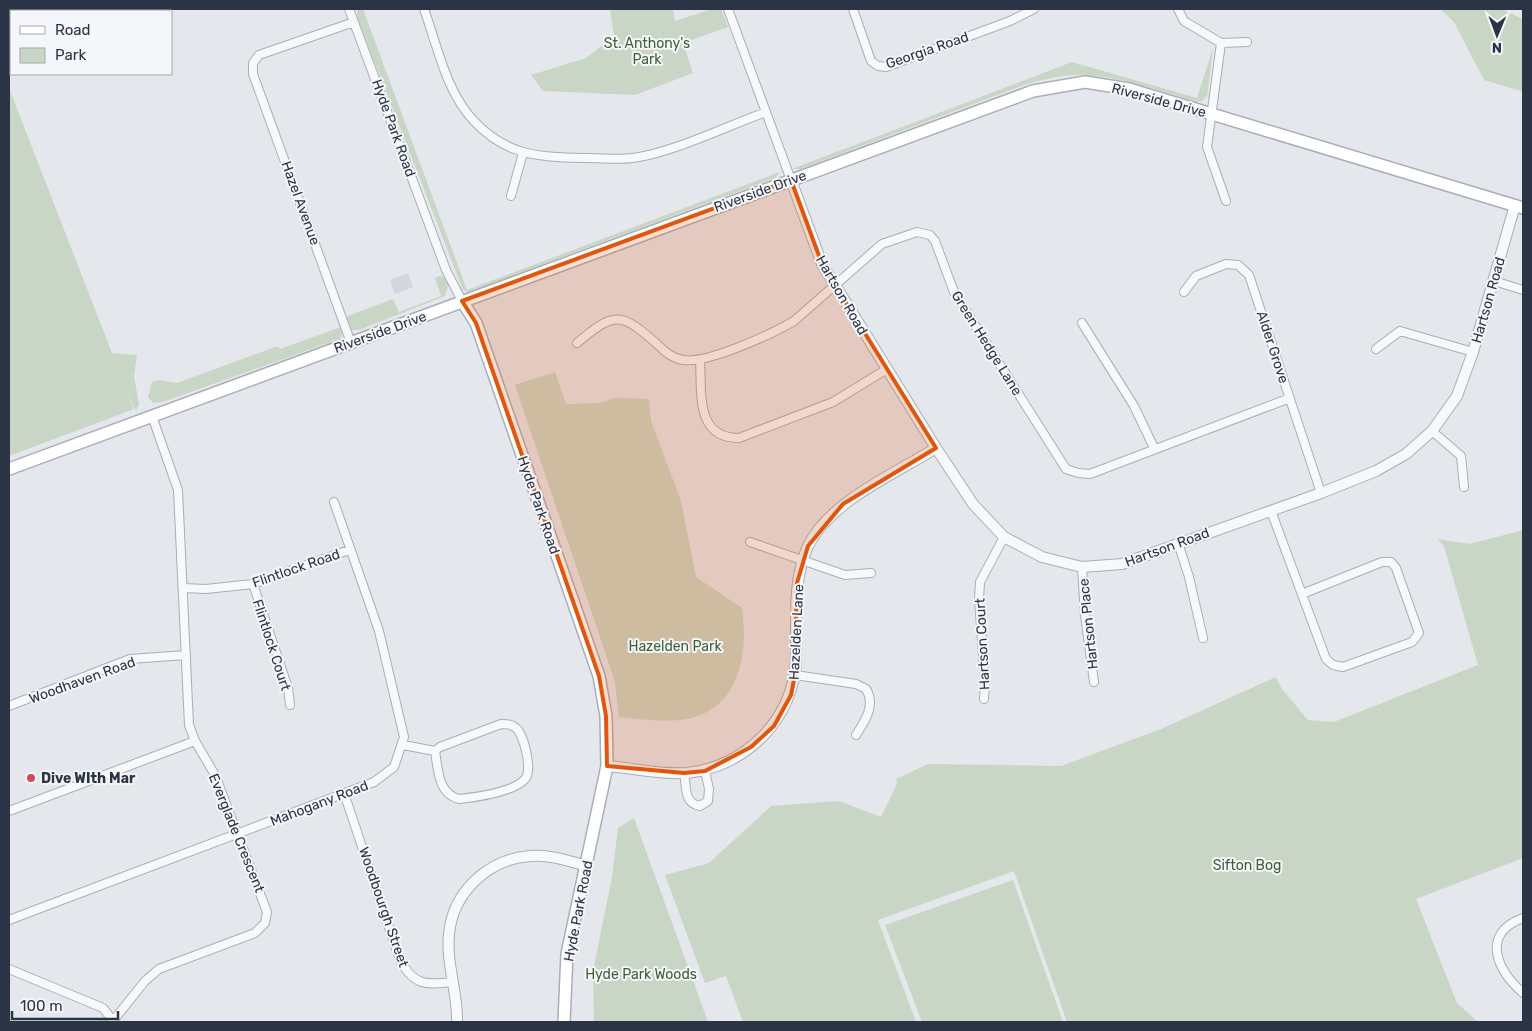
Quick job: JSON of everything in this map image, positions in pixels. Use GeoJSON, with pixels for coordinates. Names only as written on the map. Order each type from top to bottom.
{"type":"FeatureCollection","features":[{"type":"Feature","properties":{"kind":"main road","name":"Riverside Drive"},"geometry":{"type":"LineString","coordinates":[[9,469],[1033,91],[1064,84],[1085,82],[1129,89],[1519,207]]}},
{"type":"Feature","properties":{"kind":"main road","name":"Hyde Park Road"},"geometry":{"type":"LineString","coordinates":[[462,301],[476,323],[599,676],[606,716],[607,766],[567,954],[564,1022]]}},
{"type":"Feature","properties":{"kind":"street","name":"Hyde Park Road"},"geometry":{"type":"LineString","coordinates":[[349,9],[446,270],[462,301]]}},
{"type":"Feature","properties":{"kind":"street"},"geometry":{"type":"LineString","coordinates":[[424,9],[453,91],[472,119],[506,147],[523,153],[556,157],[632,158],[666,150],[766,112]]}},
{"type":"Feature","properties":{"kind":"street","name":"Hartson Road"},"geometry":{"type":"LineString","coordinates":[[728,9],[822,264],[835,287],[973,504],[1004,536],[1042,557],[1082,567],[1122,564],[1376,472],[1406,454],[1432,431],[1456,396],[1473,352],[1519,207]]}},
{"type":"Feature","properties":{"kind":"street","name":"Georgia Road"},"geometry":{"type":"LineString","coordinates":[[853,9],[871,61],[878,66],[886,67],[1010,21],[1034,9]]}},
{"type":"Feature","properties":{"kind":"street"},"geometry":{"type":"LineString","coordinates":[[1178,9],[1184,21],[1221,43],[1246,42]]}},
{"type":"Feature","properties":{"kind":"street","name":"Hazel Avenue"},"geometry":{"type":"LineString","coordinates":[[351,342],[268,110],[253,74],[253,63],[258,55],[354,22]]}},
{"type":"Feature","properties":{"kind":"street"},"geometry":{"type":"LineString","coordinates":[[1221,43],[1211,114],[1208,152],[1226,201]]}},
{"type":"Feature","properties":{"kind":"street"},"geometry":{"type":"LineString","coordinates":[[511,196],[523,153]]}},
{"type":"Feature","properties":{"kind":"street","name":"Green Hedge Lane"},"geometry":{"type":"LineString","coordinates":[[577,343],[598,325],[609,320],[622,320],[632,322],[669,356],[683,360],[700,361],[778,331],[794,321],[835,287],[882,244],[916,232],[930,235],[935,241],[954,292],[1066,469],[1078,474],[1090,474],[1154,448],[1290,398]]}},
{"type":"Feature","properties":{"kind":"street","name":"Alder Grove"},"geometry":{"type":"LineString","coordinates":[[1184,292],[1196,276],[1226,264],[1238,265],[1249,275],[1321,493]]}},
{"type":"Feature","properties":{"kind":"street"},"geometry":{"type":"LineString","coordinates":[[1494,281],[1523,290]]}},
{"type":"Feature","properties":{"kind":"street"},"geometry":{"type":"LineString","coordinates":[[1082,324],[1134,406],[1154,448]]}},
{"type":"Feature","properties":{"kind":"street"},"geometry":{"type":"LineString","coordinates":[[1376,349],[1400,331],[1473,352]]}},
{"type":"Feature","properties":{"kind":"street"},"geometry":{"type":"LineString","coordinates":[[700,361],[706,422],[716,434],[724,438],[739,438],[833,402],[887,370]]}},
{"type":"Feature","properties":{"kind":"street","name":"Everglade Crescent"},"geometry":{"type":"LineString","coordinates":[[113,1021],[145,981],[159,969],[255,933],[265,923],[267,912],[215,775],[194,741],[188,709],[184,588],[178,490],[152,416]]}},
{"type":"Feature","properties":{"kind":"street"},"geometry":{"type":"LineString","coordinates":[[1432,431],[1461,456],[1464,487]]}},
{"type":"Feature","properties":{"kind":"street","name":"Hazelden Lane"},"geometry":{"type":"LineString","coordinates":[[607,766],[684,773],[705,771],[728,762],[751,747],[774,726],[791,695],[795,675],[797,583],[808,546],[822,526],[843,504],[936,448]]}},
{"type":"Feature","properties":{"kind":"street","name":"Mahogany Road"},"geometry":{"type":"LineString","coordinates":[[9,920],[374,782],[394,767],[404,738],[390,670],[379,632],[349,550],[334,502]]}},
{"type":"Feature","properties":{"kind":"street"},"geometry":{"type":"LineString","coordinates":[[1271,511],[1326,659],[1333,665],[1343,667],[1418,638],[1419,633],[1396,568],[1391,562],[1382,562],[1302,594]]}},
{"type":"Feature","properties":{"kind":"street","name":"Hartson Court"},"geometry":{"type":"LineString","coordinates":[[984,699],[985,684],[979,598],[980,582],[1004,536]]}},
{"type":"Feature","properties":{"kind":"street"},"geometry":{"type":"LineString","coordinates":[[750,542],[803,562],[846,575],[872,573]]}},
{"type":"Feature","properties":{"kind":"street"},"geometry":{"type":"LineString","coordinates":[[1178,543],[1202,638]]}},
{"type":"Feature","properties":{"kind":"street","name":"Flintlock Road"},"geometry":{"type":"LineString","coordinates":[[184,588],[206,589],[253,584],[349,550]]}},
{"type":"Feature","properties":{"kind":"street","name":"Hartson Place"},"geometry":{"type":"LineString","coordinates":[[1082,567],[1085,615],[1094,682]]}},
{"type":"Feature","properties":{"kind":"street","name":"Flintlock Court"},"geometry":{"type":"LineString","coordinates":[[253,584],[288,688],[290,705]]}},
{"type":"Feature","properties":{"kind":"street","name":"Woodhaven Road"},"geometry":{"type":"LineString","coordinates":[[9,706],[130,659],[186,655]]}},
{"type":"Feature","properties":{"kind":"street"},"geometry":{"type":"LineString","coordinates":[[795,675],[856,684],[866,689],[871,703],[866,719],[856,735]]}},
{"type":"Feature","properties":{"kind":"street"},"geometry":{"type":"LineString","coordinates":[[403,745],[435,751],[440,747],[501,724],[509,724],[516,728],[521,735],[530,768],[527,777],[518,786],[460,800],[452,798],[442,786],[435,751]]}},
{"type":"Feature","properties":{"kind":"street"},"geometry":{"type":"LineString","coordinates":[[9,811],[194,741]]}},
{"type":"Feature","properties":{"kind":"street"},"geometry":{"type":"LineString","coordinates":[[684,773],[687,798],[693,805],[700,806],[708,801],[709,789],[705,771]]}},
{"type":"Feature","properties":{"kind":"street","name":"Woodbourgh Street"},"geometry":{"type":"LineString","coordinates":[[344,793],[400,960],[407,972],[416,980],[430,985],[453,982]]}},
{"type":"Feature","properties":{"kind":"street"},"geometry":{"type":"LineString","coordinates":[[457,1022],[448,948],[452,916],[473,880],[506,862],[531,856],[548,856],[587,866]]}},
{"type":"Feature","properties":{"kind":"street"},"geometry":{"type":"LineString","coordinates":[[1523,918],[1507,926],[1499,938],[1497,951],[1498,960],[1508,980],[1523,993]]}},
{"type":"Feature","properties":{"kind":"street"},"geometry":{"type":"LineString","coordinates":[[9,970],[103,1008],[113,1021]]}},
{"type":"Feature","properties":{"kind":"highlighted area"},"geometry":{"type":"Polygon","coordinates":[[[791,180],[822,264],[936,448],[843,504],[808,546],[797,583],[795,675],[791,695],[774,726],[751,747],[705,771],[684,773],[607,766],[606,716],[599,676],[476,323],[462,301],[791,180]]]}},
{"type":"Feature","properties":{"kind":"shaded area"},"geometry":{"type":"Polygon","coordinates":[[[408,273],[413,287],[395,294],[390,280],[408,273]]]}},
{"type":"Feature","properties":{"kind":"green space"},"geometry":{"type":"Polygon","coordinates":[[[9,9],[137,9],[10,10],[9,60],[9,9]]]}},
{"type":"Feature","properties":{"kind":"green space"},"geometry":{"type":"Polygon","coordinates":[[[357,9],[363,9],[467,290],[780,172],[775,178],[468,292],[463,290],[358,19],[357,9]]]}},
{"type":"Feature","properties":{"kind":"green space","name":"St. Anthony's Park"},"geometry":{"type":"Polygon","coordinates":[[[610,9],[673,9],[675,21],[712,9],[721,9],[728,27],[683,43],[693,73],[635,95],[543,91],[531,75],[586,58],[614,36],[610,9]]]}},
{"type":"Feature","properties":{"kind":"green space"},"geometry":{"type":"Polygon","coordinates":[[[1440,9],[1501,9],[1523,19],[1523,94],[1521,91],[1484,80],[1454,22],[1440,9]]]}},
{"type":"Feature","properties":{"kind":"green space"},"geometry":{"type":"Polygon","coordinates":[[[1213,48],[1207,96],[1202,101],[1197,102],[1105,77],[1089,75],[1062,76],[1027,84],[800,169],[792,169],[1072,62],[1197,98],[1213,48]]]}},
{"type":"Feature","properties":{"kind":"green space"},"geometry":{"type":"Polygon","coordinates":[[[9,88],[112,353],[137,355],[134,376],[139,404],[136,411],[127,392],[134,409],[9,456],[9,88]]]}},
{"type":"Feature","properties":{"kind":"green space"},"geometry":{"type":"Polygon","coordinates":[[[444,277],[448,285],[445,296],[359,330],[352,330],[345,317],[393,299],[399,312],[441,296],[435,278],[444,277]]]}},
{"type":"Feature","properties":{"kind":"green space"},"geometry":{"type":"Polygon","coordinates":[[[341,327],[343,333],[339,339],[163,402],[153,403],[148,397],[152,382],[158,380],[177,383],[278,346],[280,349],[341,327]]]}},
{"type":"Feature","properties":{"kind":"green space","name":"Hazelden Park"},"geometry":{"type":"Polygon","coordinates":[[[555,372],[566,404],[600,403],[615,398],[649,399],[651,421],[681,501],[696,577],[742,608],[743,645],[741,663],[735,680],[727,695],[715,707],[700,715],[672,721],[619,717],[615,683],[515,385],[555,372]]]}},
{"type":"Feature","properties":{"kind":"green space","name":"Sifton Bog"},"geometry":{"type":"Polygon","coordinates":[[[1523,530],[1523,858],[1416,899],[1457,1003],[1478,1022],[1067,1022],[1014,871],[878,920],[916,1022],[743,1022],[726,976],[705,983],[665,875],[709,863],[771,806],[839,801],[881,817],[897,784],[896,779],[928,764],[1061,766],[1161,729],[1276,677],[1282,689],[1308,720],[1334,722],[1478,665],[1444,546],[1437,539],[1470,544],[1523,530]]]}},
{"type":"Feature","properties":{"kind":"green space","name":"Hyde Park Woods"},"geometry":{"type":"Polygon","coordinates":[[[634,818],[708,1022],[594,1022],[593,971],[612,877],[618,828],[634,818]]]}},
{"type":"Feature","properties":{"kind":"green space"},"geometry":{"type":"Polygon","coordinates":[[[1013,880],[1063,1022],[922,1022],[885,925],[1013,880]]]}},
{"type":"Feature","properties":{"kind":"place","name":"Dive WIth Mar"},"geometry":{"type":"Point","coordinates":[31,778]}}]}
